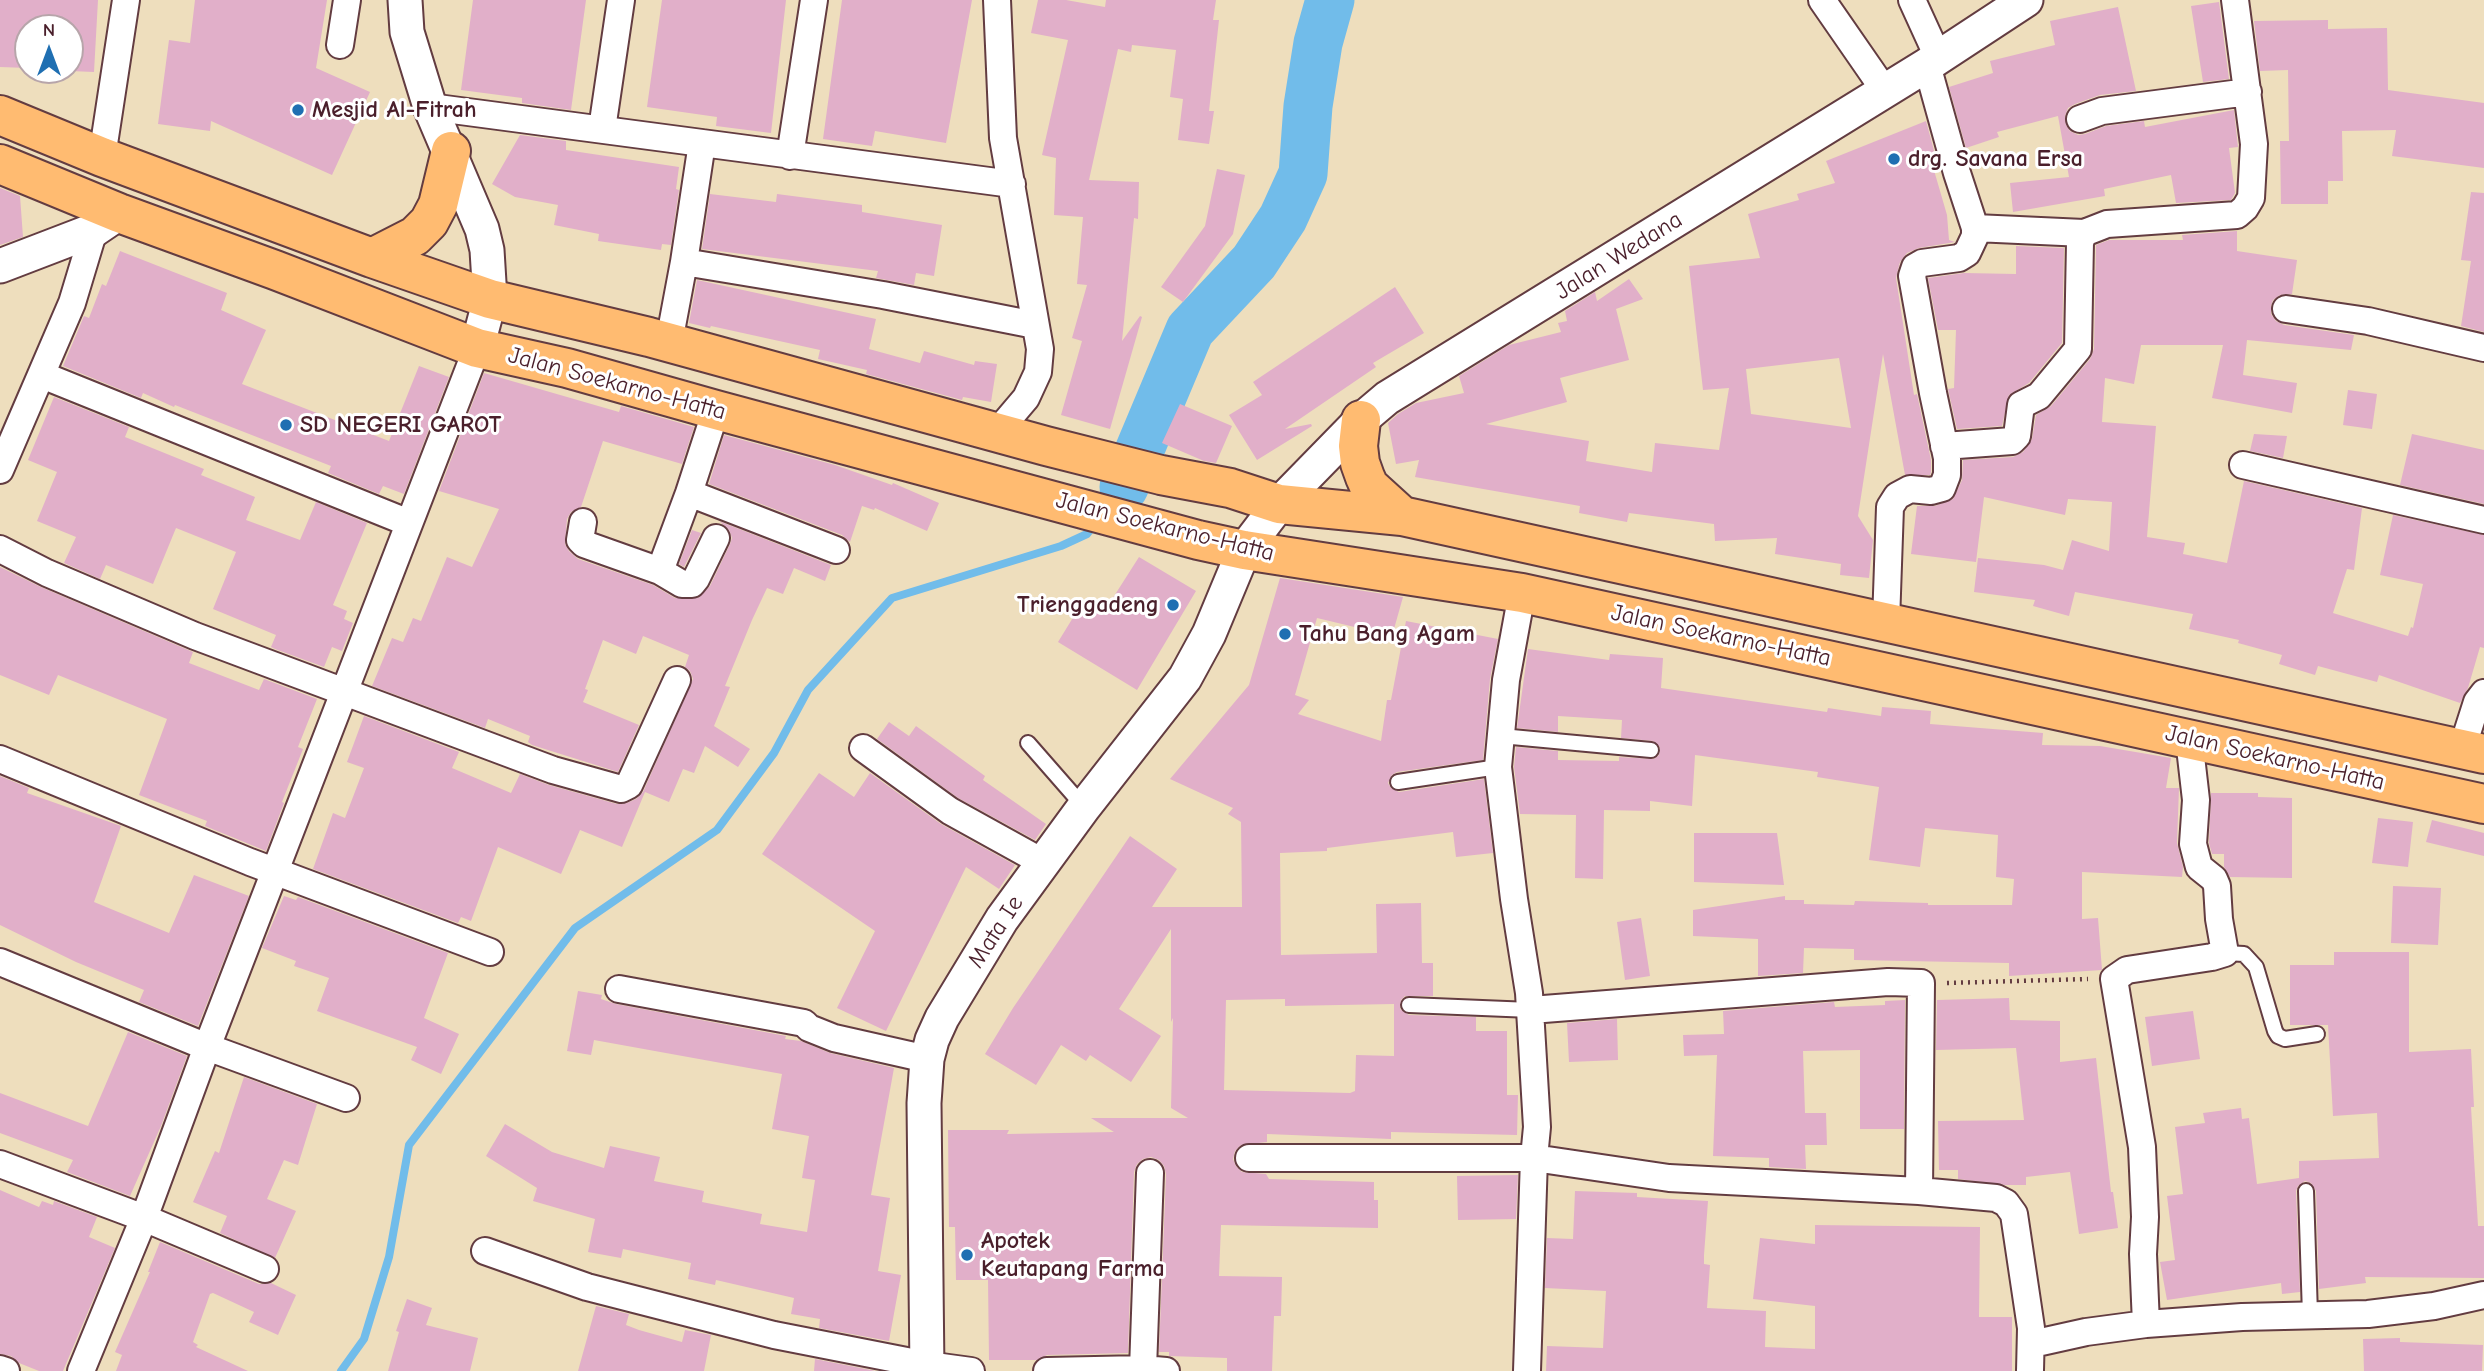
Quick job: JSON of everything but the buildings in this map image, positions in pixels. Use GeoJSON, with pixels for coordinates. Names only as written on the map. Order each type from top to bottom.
{"type":"FeatureCollection","features":[{"type":"Feature","properties":{"kind":"highway","name":"Jalan Soekarno-Hatta"},"geometry":{"type":"LineString","coordinates":[[0,115],[102,157],[490,299],[669,342],[1045,446],[1161,475],[1230,488],[1279,504],[1402,516],[2473,752]]}},
{"type":"Feature","properties":{"kind":"highway"},"geometry":{"type":"LineString","coordinates":[[372,258],[415,236],[429,222],[438,205],[451,151]]}},
{"type":"Feature","properties":{"kind":"highway","name":"Jalan Soekarno-Hatta"},"geometry":{"type":"LineString","coordinates":[[0,164],[106,222],[275,270],[477,348],[568,368],[1198,540],[1244,550],[1522,593],[2484,804]]}},
{"type":"Feature","properties":{"kind":"highway"},"geometry":{"type":"LineString","coordinates":[[1362,420],[1358,446],[1360,463],[1369,486],[1402,516]]}},
{"type":"Feature","properties":{"kind":"street"},"geometry":{"type":"LineString","coordinates":[[102,157],[126,0]]}},
{"type":"Feature","properties":{"kind":"street"},"geometry":{"type":"LineString","coordinates":[[340,45],[347,0]]}},
{"type":"Feature","properties":{"kind":"street"},"geometry":{"type":"LineString","coordinates":[[81,1371],[144,1218],[207,1047],[452,417],[477,348],[490,299],[487,250],[482,229],[430,107],[407,32],[405,0]]}},
{"type":"Feature","properties":{"kind":"street"},"geometry":{"type":"LineString","coordinates":[[602,129],[621,0]]}},
{"type":"Feature","properties":{"kind":"street"},"geometry":{"type":"LineString","coordinates":[[790,156],[814,0]]}},
{"type":"Feature","properties":{"kind":"street"},"geometry":{"type":"LineString","coordinates":[[997,0],[1003,138],[1040,349],[1038,372],[1026,398],[998,431]]}},
{"type":"Feature","properties":{"kind":"street"},"geometry":{"type":"LineString","coordinates":[[1822,0],[1885,91]]}},
{"type":"Feature","properties":{"kind":"street"},"geometry":{"type":"LineString","coordinates":[[1886,622],[1890,507],[1897,496],[1910,489],[1931,491],[1942,488],[1947,475],[1947,458],[1912,276],[1915,267],[1922,263],[1959,258],[1967,253],[1972,247],[1975,228],[1957,173],[1932,61],[1912,0]]}},
{"type":"Feature","properties":{"kind":"street"},"geometry":{"type":"LineString","coordinates":[[1975,228],[2084,233],[2108,224],[2237,215],[2251,198],[2255,144],[2235,0]]}},
{"type":"Feature","properties":{"kind":"street","name":"Jalan Wedana"},"geometry":{"type":"LineString","coordinates":[[1244,550],[1279,504],[1387,398],[1885,91],[2021,1]]}},
{"type":"Feature","properties":{"kind":"street"},"geometry":{"type":"LineString","coordinates":[[2080,119],[2102,111],[2248,92]]}},
{"type":"Feature","properties":{"kind":"street"},"geometry":{"type":"LineString","coordinates":[[430,107],[1012,184]]}},
{"type":"Feature","properties":{"kind":"street"},"geometry":{"type":"LineString","coordinates":[[669,342],[702,143]]}},
{"type":"Feature","properties":{"kind":"street"},"geometry":{"type":"LineString","coordinates":[[0,266],[106,222]]}},
{"type":"Feature","properties":{"kind":"street"},"geometry":{"type":"LineString","coordinates":[[0,470],[106,222]]}},
{"type":"Feature","properties":{"kind":"street"},"geometry":{"type":"LineString","coordinates":[[1944,446],[2012,441],[2017,436],[2021,405],[2039,396],[2078,349],[2080,242],[2084,233]]}},
{"type":"Feature","properties":{"kind":"street"},"geometry":{"type":"LineString","coordinates":[[684,262],[883,295],[1035,325]]}},
{"type":"Feature","properties":{"kind":"street"},"geometry":{"type":"LineString","coordinates":[[2286,309],[2368,321],[2484,348]]}},
{"type":"Feature","properties":{"kind":"street"},"geometry":{"type":"LineString","coordinates":[[42,375],[409,523]]}},
{"type":"Feature","properties":{"kind":"street"},"geometry":{"type":"LineString","coordinates":[[660,571],[716,410]]}},
{"type":"Feature","properties":{"kind":"street"},"geometry":{"type":"LineString","coordinates":[[2244,465],[2484,520]]}},
{"type":"Feature","properties":{"kind":"street"},"geometry":{"type":"LineString","coordinates":[[689,493],[836,550]]}},
{"type":"Feature","properties":{"kind":"street"},"geometry":{"type":"LineString","coordinates":[[583,522],[580,540],[584,544],[660,571],[682,584],[692,584],[696,579],[716,538]]}},
{"type":"Feature","properties":{"kind":"street"},"geometry":{"type":"LineString","coordinates":[[0,549],[47,573],[195,636],[553,770],[621,789],[629,785],[677,680]]}},
{"type":"Feature","properties":{"kind":"street","name":"Mata Ie"},"geometry":{"type":"LineString","coordinates":[[927,1368],[924,1103],[927,1059],[932,1040],[942,1018],[1002,919],[1084,807],[1185,678],[1209,634],[1244,550]]}},
{"type":"Feature","properties":{"kind":"street"},"geometry":{"type":"LineString","coordinates":[[1522,593],[1506,680],[1498,767],[1512,887],[1531,1010],[1537,1127],[1527,1371]]}},
{"type":"Feature","properties":{"kind":"street"},"geometry":{"type":"LineString","coordinates":[[2473,752],[2477,702],[2484,693]]}},
{"type":"Feature","properties":{"kind":"street"},"geometry":{"type":"LineString","coordinates":[[2146,1324],[2142,1147],[2114,979],[2127,970],[2225,953],[2217,886],[2214,879],[2199,867],[2193,844],[2196,800],[2189,738]]}},
{"type":"Feature","properties":{"kind":"street"},"geometry":{"type":"LineString","coordinates":[[863,748],[950,810],[1044,863]]}},
{"type":"Feature","properties":{"kind":"street"},"geometry":{"type":"LineString","coordinates":[[0,759],[275,872],[490,952]]}},
{"type":"Feature","properties":{"kind":"street"},"geometry":{"type":"LineString","coordinates":[[0,962],[207,1047],[346,1098]]}},
{"type":"Feature","properties":{"kind":"street"},"geometry":{"type":"LineString","coordinates":[[1531,1010],[1888,982],[1921,983],[1919,1191]]}},
{"type":"Feature","properties":{"kind":"street"},"geometry":{"type":"LineString","coordinates":[[619,989],[804,1023],[809,1028],[834,1038],[927,1059]]}},
{"type":"Feature","properties":{"kind":"street"},"geometry":{"type":"LineString","coordinates":[[1249,1158],[1534,1158],[1669,1178],[1919,1191],[1996,1198],[2006,1203],[2014,1214],[2031,1328],[2030,1371]]}},
{"type":"Feature","properties":{"kind":"street"},"geometry":{"type":"LineString","coordinates":[[0,1164],[144,1218],[265,1269]]}},
{"type":"Feature","properties":{"kind":"street"},"geometry":{"type":"LineString","coordinates":[[1047,1371],[1150,1370],[1150,1173]]}},
{"type":"Feature","properties":{"kind":"street"},"geometry":{"type":"LineString","coordinates":[[485,1251],[587,1287],[774,1335],[927,1368],[971,1371]]}},
{"type":"Feature","properties":{"kind":"street"},"geometry":{"type":"LineString","coordinates":[[2032,1344],[2086,1332],[2146,1324],[2242,1317],[2342,1316],[2434,1306],[2484,1295]]}},
{"type":"Feature","properties":{"kind":"street"},"geometry":{"type":"LineString","coordinates":[[0,1369],[6,1371]]}},
{"type":"Feature","properties":{"kind":"lane"},"geometry":{"type":"LineString","coordinates":[[1501,736],[1651,750]]}},
{"type":"Feature","properties":{"kind":"lane"},"geometry":{"type":"LineString","coordinates":[[1028,743],[1084,807]]}},
{"type":"Feature","properties":{"kind":"lane"},"geometry":{"type":"LineString","coordinates":[[1398,782],[1498,767]]}},
{"type":"Feature","properties":{"kind":"lane"},"geometry":{"type":"LineString","coordinates":[[2225,953],[2244,954],[2256,967],[2278,1037],[2285,1039],[2316,1034]]}},
{"type":"Feature","properties":{"kind":"lane"},"geometry":{"type":"LineString","coordinates":[[1409,1005],[1531,1010]]}},
{"type":"Feature","properties":{"kind":"lane"},"geometry":{"type":"LineString","coordinates":[[2306,1191],[2310,1315]]}},
{"type":"Feature","properties":{"kind":"path"},"geometry":{"type":"LineString","coordinates":[[1921,983],[2114,979]]}},
{"type":"Feature","properties":{"kind":"waterway"},"geometry":{"type":"LineString","coordinates":[[1124,487],[1190,330],[1254,262],[1283,218],[1303,174],[1308,106],[1318,43],[1330,0]]}},
{"type":"Feature","properties":{"kind":"waterway"},"geometry":{"type":"LineString","coordinates":[[1111,504],[1124,487]]}},
{"type":"Feature","properties":{"kind":"waterway"},"geometry":{"type":"LineString","coordinates":[[341,1371],[364,1339],[389,1257],[409,1145],[575,928],[717,830],[774,753],[808,690],[892,598],[1061,546],[1087,534],[1094,525]]}},
{"type":"Feature","properties":{"kind":"place","name":"Mesjid Al-Fitrah"},"geometry":{"type":"Point","coordinates":[298,110]}},
{"type":"Feature","properties":{"kind":"place","name":"drg. Savana Ersa"},"geometry":{"type":"Point","coordinates":[1894,159]}},
{"type":"Feature","properties":{"kind":"place","name":"SD NEGERI GAROT"},"geometry":{"type":"Point","coordinates":[286,425]}},
{"type":"Feature","properties":{"kind":"place","name":"Trienggadeng"},"geometry":{"type":"Point","coordinates":[1173,605]}},
{"type":"Feature","properties":{"kind":"place","name":"Tahu Bang Agam"},"geometry":{"type":"Point","coordinates":[1285,634]}},
{"type":"Feature","properties":{"kind":"place","name":"Apotek Keutapang Farma"},"geometry":{"type":"Point","coordinates":[967,1255]}}]}
